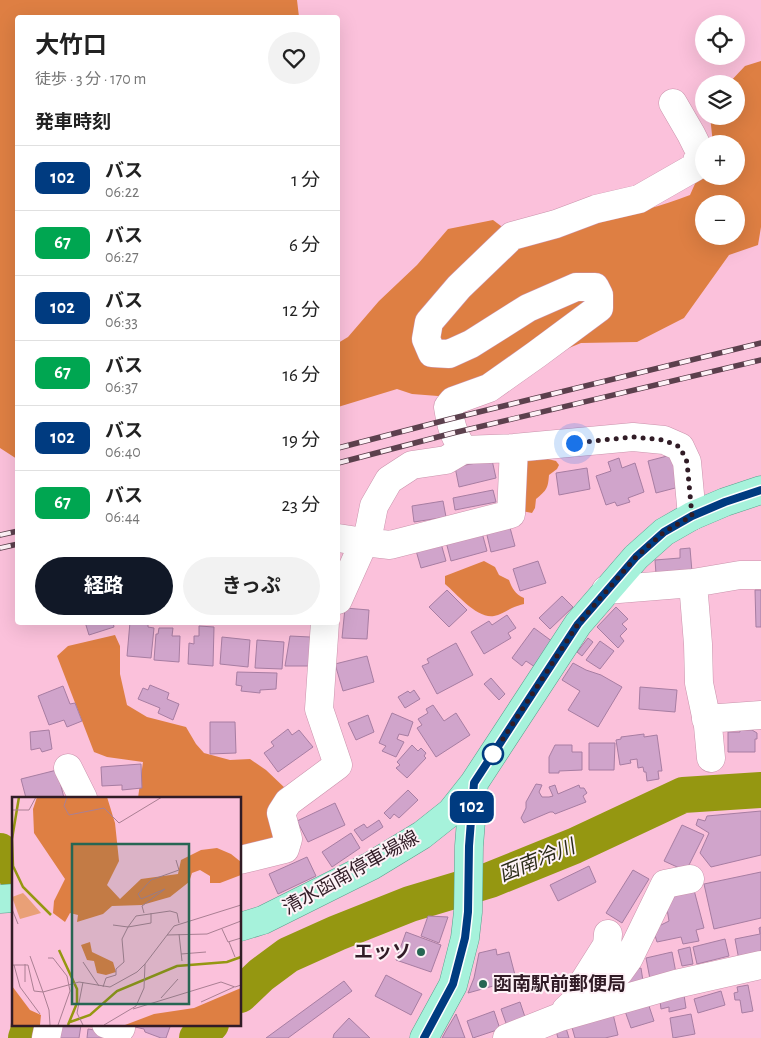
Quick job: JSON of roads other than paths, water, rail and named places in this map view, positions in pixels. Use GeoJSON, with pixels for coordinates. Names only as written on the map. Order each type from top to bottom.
{"type":"FeatureCollection","features":[{"type":"Feature","properties":{"kind":"main road","name":"清水函南停車場線"},"geometry":{"type":"LineString","coordinates":[[241,927],[263,920],[371,866],[422,835],[451,812],[474,783],[578,624],[636,557],[664,532],[692,516],[761,490]]}},
{"type":"Feature","properties":{"kind":"main road"},"geometry":{"type":"LineString","coordinates":[[424,1038],[453,984],[465,938],[474,783]]}},
{"type":"Feature","properties":{"kind":"street"},"geometry":{"type":"LineString","coordinates":[[463,450],[453,433],[450,419],[448,407],[453,401],[489,388],[544,350],[599,308],[599,294],[595,287],[576,287],[528,308],[471,344],[449,354],[432,353],[426,339],[428,322],[460,287],[512,236],[556,224],[596,209],[638,199],[695,167],[700,152],[673,104]]}},
{"type":"Feature","properties":{"kind":"street"},"geometry":{"type":"LineString","coordinates":[[340,596],[369,531],[374,506],[389,480],[412,465],[446,460],[463,450],[514,448],[633,437],[664,440],[680,447],[687,462],[692,516]]}},
{"type":"Feature","properties":{"kind":"street"},"geometry":{"type":"LineString","coordinates":[[340,538],[390,545],[511,514],[514,448]]}},
{"type":"Feature","properties":{"kind":"street"},"geometry":{"type":"LineString","coordinates":[[606,590],[693,584],[740,575],[761,575]]}},
{"type":"Feature","properties":{"kind":"street"},"geometry":{"type":"LineString","coordinates":[[693,584],[699,683],[711,758]]}},
{"type":"Feature","properties":{"kind":"street"},"geometry":{"type":"LineString","coordinates":[[241,860],[285,849],[288,839],[281,813],[288,802],[338,765],[319,710],[325,625]]}},
{"type":"Feature","properties":{"kind":"street"},"geometry":{"type":"LineString","coordinates":[[706,719],[761,715]]}},
{"type":"Feature","properties":{"kind":"street"},"geometry":{"type":"LineString","coordinates":[[68,768],[82,797]]}},
{"type":"Feature","properties":{"kind":"street"},"geometry":{"type":"LineString","coordinates":[[558,1018],[580,997],[619,972],[629,958],[665,884],[690,879]]}},
{"type":"Feature","properties":{"kind":"street"},"geometry":{"type":"LineString","coordinates":[[580,997],[583,983],[607,945],[608,934]]}},
{"type":"Feature","properties":{"kind":"street"},"geometry":{"type":"LineString","coordinates":[[507,1038],[558,1018],[676,984],[761,965]]}},
{"type":"Feature","properties":{"kind":"waterway","name":"函南冷川"},"geometry":{"type":"LineString","coordinates":[[241,994],[261,975],[288,955],[410,904],[490,880],[574,846],[683,795],[761,790]]}},
{"type":"Feature","properties":{"kind":"waterway"},"geometry":{"type":"LineString","coordinates":[[0,851],[12,869]]}},
{"type":"Feature","properties":{"kind":"waterway"},"geometry":{"type":"LineString","coordinates":[[26,1038],[29,1026]]}},
{"type":"Feature","properties":{"kind":"waterway","name":"函南冷川"},"geometry":{"type":"LineString","coordinates":[[197,1038],[209,1026]]}},
{"type":"Feature","properties":{"kind":"railway"},"geometry":{"type":"LineString","coordinates":[[340,447],[761,343]]}},
{"type":"Feature","properties":{"kind":"railway"},"geometry":{"type":"LineString","coordinates":[[340,462],[453,433],[761,360]]}},
{"type":"Feature","properties":{"kind":"railway"},"geometry":{"type":"LineString","coordinates":[[0,535],[15,532]]}},
{"type":"Feature","properties":{"kind":"railway"},"geometry":{"type":"LineString","coordinates":[[0,548],[15,545]]}},
{"type":"Feature","properties":{"kind":"place","name":"エッソ"},"geometry":{"type":"Point","coordinates":[421,952]}},
{"type":"Feature","properties":{"kind":"place","name":"函南駅前郵便局"},"geometry":{"type":"Point","coordinates":[483,984]}}]}
